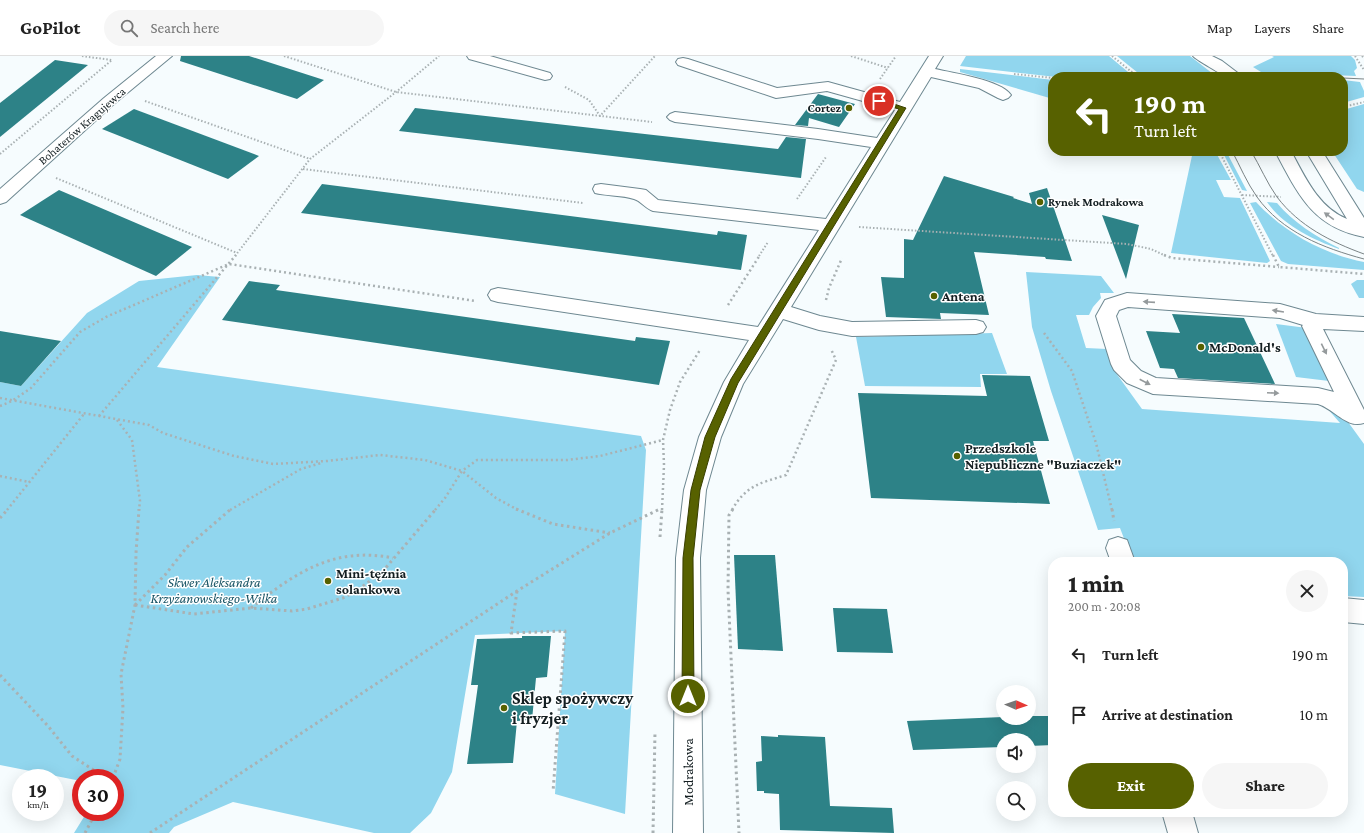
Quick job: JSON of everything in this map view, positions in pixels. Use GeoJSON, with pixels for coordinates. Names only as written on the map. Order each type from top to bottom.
{"type":"FeatureCollection","features":[{"type":"Feature","properties":{"kind":"street","name":"Bohaterów Kragujewca"},"geometry":{"type":"LineString","coordinates":[[0,198],[110,100],[165,56]]}},
{"type":"Feature","properties":{"kind":"street"},"geometry":{"type":"LineString","coordinates":[[474,56],[545,76]]}},
{"type":"Feature","properties":{"kind":"street"},"geometry":{"type":"LineString","coordinates":[[1200,56],[1217,64],[1229,72]]}},
{"type":"Feature","properties":{"kind":"street"},"geometry":{"type":"LineString","coordinates":[[683,62],[776,93],[828,86],[903,108]]}},
{"type":"Feature","properties":{"kind":"street"},"geometry":{"type":"LineString","coordinates":[[931,63],[984,85],[1003,95]]}},
{"type":"Feature","properties":{"kind":"street","name":"Modrakowa"},"geometry":{"type":"LineString","coordinates":[[688,833],[688,558],[696,490],[710,437],[734,382],[931,63]]}},
{"type":"Feature","properties":{"kind":"street"},"geometry":{"type":"LineString","coordinates":[[675,117],[818,134],[881,144]]}},
{"type":"Feature","properties":{"kind":"street"},"geometry":{"type":"LineString","coordinates":[[1286,156],[1309,197],[1317,206],[1330,218],[1363,231]]}},
{"type":"Feature","properties":{"kind":"street"},"geometry":{"type":"LineString","coordinates":[[1317,156],[1363,231]]}},
{"type":"Feature","properties":{"kind":"street"},"geometry":{"type":"LineString","coordinates":[[601,189],[640,194],[653,205],[831,225]]}},
{"type":"Feature","properties":{"kind":"street"},"geometry":{"type":"LineString","coordinates":[[498,294],[763,335]]}},
{"type":"Feature","properties":{"kind":"street"},"geometry":{"type":"LineString","coordinates":[[1359,325],[1316,321],[1280,311],[1127,300],[1112,305],[1106,316],[1121,364],[1134,376],[1153,386],[1318,396],[1333,400],[1360,423]]}},
{"type":"Feature","properties":{"kind":"street"},"geometry":{"type":"LineString","coordinates":[[778,310],[819,323],[852,329],[976,327]]}},
{"type":"Feature","properties":{"kind":"street"},"geometry":{"type":"LineString","coordinates":[[1316,321],[1312,326],[1360,423]]}},
{"type":"Feature","properties":{"kind":"street"},"geometry":{"type":"LineString","coordinates":[[1348,610],[1364,612]]}},
{"type":"Feature","properties":{"kind":"street"},"geometry":{"type":"LineString","coordinates":[[1178,817],[1183,833]]}},
{"type":"Feature","properties":{"kind":"path"},"geometry":{"type":"LineString","coordinates":[[0,154],[112,60],[81,56]]}},
{"type":"Feature","properties":{"kind":"path"},"geometry":{"type":"LineString","coordinates":[[284,56],[396,92],[658,122]]}},
{"type":"Feature","properties":{"kind":"path"},"geometry":{"type":"LineString","coordinates":[[99,417],[237,253],[310,159],[396,92],[439,56]]}},
{"type":"Feature","properties":{"kind":"path"},"geometry":{"type":"LineString","coordinates":[[600,116],[655,56]]}},
{"type":"Feature","properties":{"kind":"path"},"geometry":{"type":"LineString","coordinates":[[851,56],[888,68]]}},
{"type":"Feature","properties":{"kind":"path"},"geometry":{"type":"LineString","coordinates":[[1112,56],[1132,72]]}},
{"type":"Feature","properties":{"kind":"path"},"geometry":{"type":"LineString","coordinates":[[1355,56],[1364,70]]}},
{"type":"Feature","properties":{"kind":"path"},"geometry":{"type":"LineString","coordinates":[[545,76],[589,100],[600,116]]}},
{"type":"Feature","properties":{"kind":"path"},"geometry":{"type":"LineString","coordinates":[[139,99],[310,159]]}},
{"type":"Feature","properties":{"kind":"path"},"geometry":{"type":"LineString","coordinates":[[1348,106],[1364,102]]}},
{"type":"Feature","properties":{"kind":"path"},"geometry":{"type":"LineString","coordinates":[[1222,156],[1279,267]]}},
{"type":"Feature","properties":{"kind":"path"},"geometry":{"type":"LineString","coordinates":[[303,169],[587,204],[601,189]]}},
{"type":"Feature","properties":{"kind":"path"},"geometry":{"type":"LineString","coordinates":[[53,176],[237,253]]}},
{"type":"Feature","properties":{"kind":"path"},"geometry":{"type":"LineString","coordinates":[[1242,195],[1284,197]]}},
{"type":"Feature","properties":{"kind":"path"},"geometry":{"type":"LineString","coordinates":[[854,227],[1127,244],[1151,250],[1172,258],[1364,274]]}},
{"type":"Feature","properties":{"kind":"path"},"geometry":{"type":"LineString","coordinates":[[0,406],[12,401],[31,388],[80,332],[106,317],[228,264],[478,302],[498,294]]}},
{"type":"Feature","properties":{"kind":"path"},"geometry":{"type":"LineString","coordinates":[[739,833],[728,590],[729,515],[739,497],[753,486],[786,475],[836,360],[819,323],[829,288]]}},
{"type":"Feature","properties":{"kind":"path"},"geometry":{"type":"LineString","coordinates":[[1044,333],[1072,371],[1096,443],[1111,504],[1120,555]]}},
{"type":"Feature","properties":{"kind":"path"},"geometry":{"type":"LineString","coordinates":[[0,398],[149,426],[163,433],[234,456],[273,464],[327,461],[380,455],[425,460],[462,471],[496,498],[526,514],[553,524],[610,532]]}},
{"type":"Feature","properties":{"kind":"path"},"geometry":{"type":"LineString","coordinates":[[0,518],[84,414]]}},
{"type":"Feature","properties":{"kind":"path"},"geometry":{"type":"LineString","coordinates":[[116,769],[120,759],[123,708],[121,674],[135,606],[136,553],[140,502],[132,440],[117,420]]}},
{"type":"Feature","properties":{"kind":"path"},"geometry":{"type":"LineString","coordinates":[[135,606],[194,614],[251,608],[292,611],[307,609],[343,598],[370,582],[383,571],[444,498],[462,471],[477,460],[559,460],[600,456],[663,440]]}},
{"type":"Feature","properties":{"kind":"path"},"geometry":{"type":"LineString","coordinates":[[135,606],[165,575],[187,547],[234,506],[301,468],[327,461]]}},
{"type":"Feature","properties":{"kind":"path"},"geometry":{"type":"LineString","coordinates":[[0,476],[29,482]]}},
{"type":"Feature","properties":{"kind":"path"},"geometry":{"type":"LineString","coordinates":[[150,833],[517,591],[610,532],[660,509]]}},
{"type":"Feature","properties":{"kind":"path"},"geometry":{"type":"LineString","coordinates":[[251,608],[277,587],[307,569],[323,563],[351,555],[365,553],[380,554],[393,558]]}},
{"type":"Feature","properties":{"kind":"path"},"geometry":{"type":"LineString","coordinates":[[517,591],[511,633],[565,631],[553,792]]}},
{"type":"Feature","properties":{"kind":"path"},"geometry":{"type":"LineString","coordinates":[[0,674],[48,726],[72,756],[92,769]]}},
{"type":"Feature","properties":{"kind":"path"},"geometry":{"type":"LineString","coordinates":[[85,833],[91,821]]}},
{"type":"Feature","properties":{"kind":"green space"},"geometry":{"type":"Polygon","coordinates":[[[966,56],[1109,56],[1128,72],[1048,72],[1048,76],[960,66],[966,56]]]}},
{"type":"Feature","properties":{"kind":"green space"},"geometry":{"type":"Polygon","coordinates":[[[1117,56],[1190,56],[1211,72],[1137,72],[1117,56]]]}},
{"type":"Feature","properties":{"kind":"green space"},"geometry":{"type":"Polygon","coordinates":[[[1272,56],[1351,56],[1355,60],[1357,68],[1354,71],[1356,76],[1348,76],[1348,72],[1261,72],[1253,67],[1274,57],[1272,56]]]}},
{"type":"Feature","properties":{"kind":"green space"},"geometry":{"type":"Polygon","coordinates":[[[960,69],[1048,79],[1048,98],[960,72],[960,69]]]}},
{"type":"Feature","properties":{"kind":"green space"},"geometry":{"type":"Polygon","coordinates":[[[1348,81],[1360,82],[1364,91],[1364,97],[1348,102],[1348,81]]]}},
{"type":"Feature","properties":{"kind":"green space"},"geometry":{"type":"Polygon","coordinates":[[[1364,104],[1364,192],[1357,189],[1335,156],[1348,156],[1348,109],[1364,104]]]}},
{"type":"Feature","properties":{"kind":"green space"},"geometry":{"type":"Polygon","coordinates":[[[1192,156],[1218,156],[1231,180],[1216,180],[1224,197],[1240,198],[1270,261],[1267,263],[1171,253],[1192,156]]]}},
{"type":"Feature","properties":{"kind":"green space"},"geometry":{"type":"Polygon","coordinates":[[[1225,156],[1229,156],[1247,191],[1242,190],[1225,156]]]}},
{"type":"Feature","properties":{"kind":"green space"},"geometry":{"type":"Polygon","coordinates":[[[1256,202],[1279,223],[1306,241],[1334,254],[1364,262],[1364,270],[1288,264],[1281,261],[1250,203],[1256,202]]]}},
{"type":"Feature","properties":{"kind":"green space"},"geometry":{"type":"Polygon","coordinates":[[[1267,202],[1277,203],[1298,223],[1313,234],[1339,249],[1299,231],[1282,218],[1267,202]]]}},
{"type":"Feature","properties":{"kind":"green space"},"geometry":{"type":"Polygon","coordinates":[[[1026,272],[1101,276],[1114,293],[1100,293],[1101,298],[1093,307],[1089,315],[1076,315],[1086,348],[1107,349],[1116,373],[1142,409],[1340,423],[1320,400],[1343,415],[1364,444],[1364,597],[1348,596],[1348,557],[1131,557],[1120,528],[1098,530],[1051,391],[1032,327],[1026,272]]]}},
{"type":"Feature","properties":{"kind":"green space","name":"Skwer Aleksandra Krzyżanowskiego-Wilka"},"geometry":{"type":"Polygon","coordinates":[[[197,275],[220,277],[157,367],[641,436],[646,450],[625,814],[555,794],[565,631],[475,635],[452,772],[431,813],[410,833],[374,833],[233,802],[174,827],[169,833],[74,833],[81,821],[124,821],[124,769],[72,769],[72,779],[64,778],[64,769],[20,769],[0,765],[0,382],[21,386],[87,313],[139,281],[197,275]]]}},
{"type":"Feature","properties":{"kind":"green space"},"geometry":{"type":"Polygon","coordinates":[[[1357,280],[1364,280],[1364,298],[1359,298],[1351,284],[1357,280]]]}},
{"type":"Feature","properties":{"kind":"green space"},"geometry":{"type":"Polygon","coordinates":[[[1276,324],[1307,328],[1329,381],[1296,377],[1276,324]]]}},
{"type":"Feature","properties":{"kind":"green space"},"geometry":{"type":"Polygon","coordinates":[[[992,333],[1007,374],[980,374],[981,387],[865,386],[856,337],[992,333]]]}},
{"type":"Feature","properties":{"kind":"building"},"geometry":{"type":"Polygon","coordinates":[[[181,56],[249,56],[324,80],[297,99],[180,61],[181,56]]]}},
{"type":"Feature","properties":{"kind":"building"},"geometry":{"type":"Polygon","coordinates":[[[55,60],[88,65],[0,137],[0,103],[55,60]]]}},
{"type":"Feature","properties":{"kind":"building"},"geometry":{"type":"Polygon","coordinates":[[[818,94],[855,104],[839,127],[809,118],[808,126],[795,125],[818,94]]]}},
{"type":"Feature","properties":{"kind":"building"},"geometry":{"type":"Polygon","coordinates":[[[415,108],[778,149],[786,137],[806,139],[801,178],[399,131],[415,108]]]}},
{"type":"Feature","properties":{"kind":"building"},"geometry":{"type":"Polygon","coordinates":[[[134,109],[259,156],[228,179],[102,129],[134,109]]]}},
{"type":"Feature","properties":{"kind":"building"},"geometry":{"type":"Polygon","coordinates":[[[944,176],[1014,197],[1013,198],[1032,204],[1029,193],[1047,188],[1072,261],[1046,259],[1045,257],[974,252],[989,315],[940,313],[941,319],[886,317],[881,277],[904,278],[904,239],[913,240],[944,176]]]}},
{"type":"Feature","properties":{"kind":"building"},"geometry":{"type":"Polygon","coordinates":[[[322,184],[717,235],[718,231],[747,235],[741,270],[301,213],[322,184]]]}},
{"type":"Feature","properties":{"kind":"building"},"geometry":{"type":"Polygon","coordinates":[[[59,190],[192,247],[156,276],[20,215],[59,190]]]}},
{"type":"Feature","properties":{"kind":"building"},"geometry":{"type":"Polygon","coordinates":[[[1102,215],[1139,225],[1126,279],[1102,215]]]}},
{"type":"Feature","properties":{"kind":"building"},"geometry":{"type":"Polygon","coordinates":[[[249,281],[280,285],[276,290],[635,341],[636,337],[670,341],[659,385],[222,320],[249,281]]]}},
{"type":"Feature","properties":{"kind":"building"},"geometry":{"type":"Polygon","coordinates":[[[1172,314],[1244,318],[1275,384],[1178,378],[1174,369],[1160,368],[1146,331],[1180,333],[1172,314]]]}},
{"type":"Feature","properties":{"kind":"building"},"geometry":{"type":"Polygon","coordinates":[[[0,331],[61,341],[21,386],[0,382],[0,331]]]}},
{"type":"Feature","properties":{"kind":"building"},"geometry":{"type":"Polygon","coordinates":[[[982,375],[1030,376],[1049,441],[1033,441],[1050,504],[871,498],[858,393],[987,396],[982,375]]]}},
{"type":"Feature","properties":{"kind":"building"},"geometry":{"type":"Polygon","coordinates":[[[734,555],[775,555],[783,651],[738,649],[734,555]]]}},
{"type":"Feature","properties":{"kind":"building"},"geometry":{"type":"Polygon","coordinates":[[[833,608],[887,609],[893,653],[837,652],[833,608]]]}},
{"type":"Feature","properties":{"kind":"building","name":"Sklep spożywczy i fryzjer"},"geometry":{"type":"Polygon","coordinates":[[[522,636],[551,636],[547,677],[536,678],[532,720],[517,721],[513,763],[467,764],[478,685],[471,685],[477,639],[522,638],[522,636]]]}},
{"type":"Feature","properties":{"kind":"building"},"geometry":{"type":"Polygon","coordinates":[[[1036,716],[1048,716],[1048,745],[1036,746],[1036,733],[996,733],[996,747],[913,750],[907,721],[996,717],[996,725],[1036,725],[1036,716]]]}},
{"type":"Feature","properties":{"kind":"building"},"geometry":{"type":"Polygon","coordinates":[[[778,735],[825,737],[830,806],[892,808],[894,833],[780,830],[779,794],[757,791],[756,762],[762,761],[761,736],[778,737],[778,735]]]}},
{"type":"Feature","properties":{"kind":"tram line"},"geometry":{"type":"LineString","coordinates":[[1348,78],[1364,79]]}},
{"type":"Feature","properties":{"kind":"tram line"},"geometry":{"type":"LineString","coordinates":[[1235,156],[1257,197],[1278,220],[1304,237],[1319,244],[1364,259]]}},
{"type":"Feature","properties":{"kind":"tram line"},"geometry":{"type":"LineString","coordinates":[[1254,156],[1277,197],[1305,225],[1340,244],[1364,254]]}},
{"type":"Feature","properties":{"kind":"place","name":"Cortez"},"geometry":{"type":"Point","coordinates":[849,108]}},
{"type":"Feature","properties":{"kind":"place","name":"Rynek Modrakowa"},"geometry":{"type":"Point","coordinates":[1040,202]}},
{"type":"Feature","properties":{"kind":"place","name":"Antena"},"geometry":{"type":"Point","coordinates":[934,296]}},
{"type":"Feature","properties":{"kind":"place","name":"McDonald's"},"geometry":{"type":"Point","coordinates":[1201,347]}},
{"type":"Feature","properties":{"kind":"place","name":"Przedszkole Niepubliczne \"Buziaczek\""},"geometry":{"type":"Point","coordinates":[957,456]}},
{"type":"Feature","properties":{"kind":"place","name":"Mini-tężnia solankowa"},"geometry":{"type":"Point","coordinates":[328,581]}},
{"type":"Feature","properties":{"kind":"place","name":"Sklep spożywczy i fryzjer"},"geometry":{"type":"Point","coordinates":[504,708]}},
{"type":"Feature","properties":{"kind":"route"},"geometry":{"type":"LineString","coordinates":[[688,696],[688,558],[696,490],[710,437],[734,382],[903,108],[879,101]]}}]}
